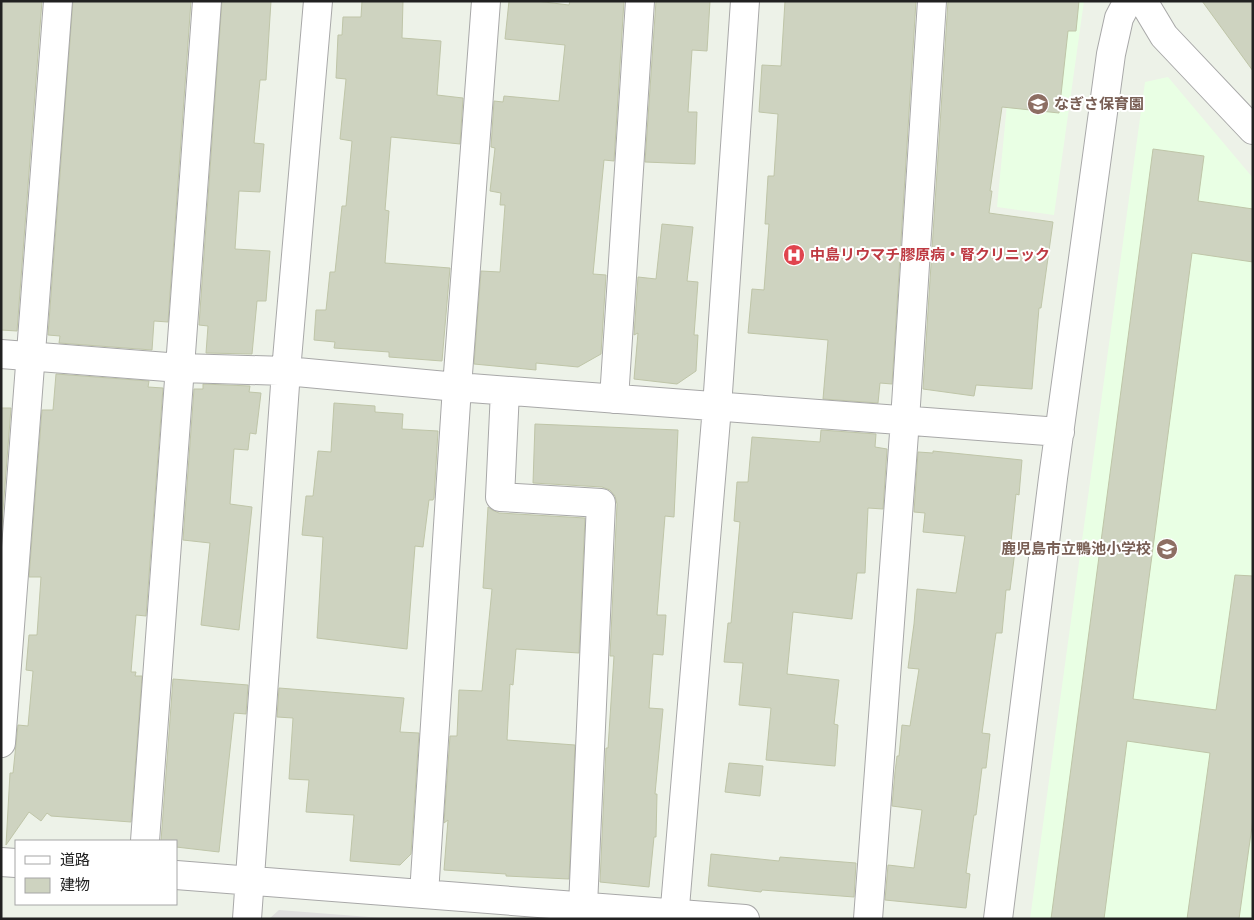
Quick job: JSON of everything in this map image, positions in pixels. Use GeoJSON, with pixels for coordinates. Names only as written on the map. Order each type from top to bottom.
{"type":"FeatureCollection","features":[{"type":"Feature","properties":{"kind":"street"},"geometry":{"type":"LineString","coordinates":[[1,743],[58,1]]}},
{"type":"Feature","properties":{"kind":"street"},"geometry":{"type":"LineString","coordinates":[[145,840],[207,1]]}},
{"type":"Feature","properties":{"kind":"street"},"geometry":{"type":"LineString","coordinates":[[247,919],[286,371],[318,1]]}},
{"type":"Feature","properties":{"kind":"street"},"geometry":{"type":"LineString","coordinates":[[424,894],[457,387],[486,1]]}},
{"type":"Feature","properties":{"kind":"street"},"geometry":{"type":"LineString","coordinates":[[614,399],[640,1]]}},
{"type":"Feature","properties":{"kind":"street"},"geometry":{"type":"LineString","coordinates":[[674,916],[717,407],[745,1]]}},
{"type":"Feature","properties":{"kind":"street"},"geometry":{"type":"LineString","coordinates":[[868,919],[905,420],[932,1]]}},
{"type":"Feature","properties":{"kind":"street"},"geometry":{"type":"LineString","coordinates":[[998,919],[1060,432],[1111,54],[1119,18],[1128,1]]}},
{"type":"Feature","properties":{"kind":"street"},"geometry":{"type":"LineString","coordinates":[[1144,1],[1164,36],[1253,130]]}},
{"type":"Feature","properties":{"kind":"street"},"geometry":{"type":"LineString","coordinates":[[1,354],[180,368],[286,371],[505,391],[1060,432]]}},
{"type":"Feature","properties":{"kind":"street"},"geometry":{"type":"LineString","coordinates":[[505,391],[500,496],[601,504],[583,906]]}},
{"type":"Feature","properties":{"kind":"street"},"geometry":{"type":"LineString","coordinates":[[1,862],[15,863]]}},
{"type":"Feature","properties":{"kind":"street"},"geometry":{"type":"LineString","coordinates":[[178,875],[583,906],[674,916],[745,919]]}},
{"type":"Feature","properties":{"kind":"shaded area","name":"なぎさ保育園"},"geometry":{"type":"Polygon","coordinates":[[[1017,1],[1084,1],[1054,215],[997,207],[1017,1]]]}},
{"type":"Feature","properties":{"kind":"shaded area","name":"鹿児島市立鴨池小学校"},"geometry":{"type":"Polygon","coordinates":[[[1168,77],[1253,178],[1253,919],[1030,919],[1145,82],[1168,77]]]}},
{"type":"Feature","properties":{"kind":"shaded area"},"geometry":{"type":"Polygon","coordinates":[[[279,910],[395,919],[269,919],[279,910]]]}},
{"type":"Feature","properties":{"kind":"building"},"geometry":{"type":"Polygon","coordinates":[[[1,1],[42,1],[17,331],[1,330],[1,1]]]}},
{"type":"Feature","properties":{"kind":"building"},"geometry":{"type":"Polygon","coordinates":[[[73,1],[191,1],[168,322],[154,321],[152,350],[59,343],[60,336],[48,335],[73,1]]]}},
{"type":"Feature","properties":{"kind":"building"},"geometry":{"type":"Polygon","coordinates":[[[222,1],[271,1],[266,80],[260,80],[254,143],[264,144],[260,192],[239,191],[235,249],[270,251],[266,301],[257,301],[252,354],[206,353],[208,326],[199,325],[222,1]]]}},
{"type":"Feature","properties":{"kind":"building"},"geometry":{"type":"Polygon","coordinates":[[[362,1],[403,1],[402,38],[441,41],[437,95],[463,98],[460,144],[391,137],[385,210],[389,211],[385,263],[450,268],[442,361],[389,357],[389,352],[334,348],[335,342],[314,340],[316,310],[326,310],[330,272],[335,272],[342,206],[346,206],[352,141],[340,139],[346,79],[336,78],[338,35],[342,35],[343,17],[361,17],[362,1]]]}},
{"type":"Feature","properties":{"kind":"building"},"geometry":{"type":"Polygon","coordinates":[[[509,1],[536,1],[569,5],[570,1],[624,1],[614,161],[604,160],[593,274],[606,275],[601,354],[578,367],[536,363],[536,370],[474,364],[481,271],[500,272],[505,205],[500,205],[501,193],[490,191],[495,148],[491,147],[494,101],[503,102],[504,96],[559,101],[565,45],[505,39],[509,1]]]}},
{"type":"Feature","properties":{"kind":"building"},"geometry":{"type":"Polygon","coordinates":[[[656,1],[710,1],[707,51],[692,50],[688,112],[697,112],[695,164],[645,162],[656,1]]]}},
{"type":"Feature","properties":{"kind":"building"},"geometry":{"type":"Polygon","coordinates":[[[785,1],[916,1],[892,384],[880,383],[878,403],[823,399],[828,340],[748,333],[752,289],[764,290],[769,224],[765,224],[768,176],[774,176],[778,114],[759,112],[762,65],[781,66],[785,1]]]}},
{"type":"Feature","properties":{"kind":"building"},"geometry":{"type":"Polygon","coordinates":[[[948,1],[1079,1],[1076,31],[1068,31],[1059,113],[1002,107],[990,191],[992,191],[989,213],[1053,222],[1041,308],[1039,308],[1032,389],[976,385],[974,396],[923,389],[948,1]]]}},
{"type":"Feature","properties":{"kind":"building"},"geometry":{"type":"Polygon","coordinates":[[[1202,1],[1253,1],[1253,71],[1202,1]]]}},
{"type":"Feature","properties":{"kind":"building"},"geometry":{"type":"Polygon","coordinates":[[[1153,149],[1204,156],[1198,201],[1253,209],[1253,262],[1192,253],[1133,699],[1216,710],[1235,575],[1253,576],[1253,819],[1239,919],[1187,919],[1210,753],[1127,741],[1104,919],[1051,919],[1153,149]]]}},
{"type":"Feature","properties":{"kind":"building"},"geometry":{"type":"Polygon","coordinates":[[[662,224],[693,227],[687,281],[698,282],[694,335],[698,335],[696,371],[677,384],[634,379],[638,333],[634,335],[638,277],[656,279],[662,224]]]}},
{"type":"Feature","properties":{"kind":"building"},"geometry":{"type":"Polygon","coordinates":[[[56,374],[149,381],[148,387],[163,388],[146,616],[136,615],[131,672],[136,672],[135,676],[142,676],[131,822],[51,816],[47,813],[41,821],[29,812],[6,845],[10,773],[13,773],[18,725],[28,726],[33,671],[26,670],[29,635],[37,635],[41,577],[29,577],[42,410],[53,410],[56,374]]]}},
{"type":"Feature","properties":{"kind":"building"},"geometry":{"type":"Polygon","coordinates":[[[203,384],[250,386],[249,392],[261,393],[256,434],[250,433],[248,450],[234,449],[230,504],[252,507],[239,630],[201,625],[210,543],[183,540],[194,389],[203,389],[203,384]]]}},
{"type":"Feature","properties":{"kind":"building"},"geometry":{"type":"Polygon","coordinates":[[[334,403],[375,406],[375,412],[403,414],[402,429],[438,431],[434,498],[429,500],[423,547],[415,546],[407,649],[317,638],[323,537],[302,535],[306,496],[313,496],[318,451],[331,452],[334,403]]]}},
{"type":"Feature","properties":{"kind":"building"},"geometry":{"type":"Polygon","coordinates":[[[1,408],[11,408],[1,536],[1,408]]]}},
{"type":"Feature","properties":{"kind":"building"},"geometry":{"type":"Polygon","coordinates":[[[535,424],[678,430],[674,517],[665,516],[657,615],[666,615],[663,655],[653,654],[649,708],[663,709],[655,794],[657,794],[656,837],[654,837],[649,887],[600,882],[606,748],[608,748],[614,656],[610,656],[617,504],[615,496],[610,490],[602,487],[533,483],[535,424]]]}},
{"type":"Feature","properties":{"kind":"building"},"geometry":{"type":"Polygon","coordinates":[[[821,430],[876,434],[875,447],[887,449],[883,509],[868,508],[865,573],[857,573],[852,619],[793,612],[787,674],[839,680],[834,724],[838,725],[835,766],[766,760],[771,708],[739,705],[743,663],[724,662],[728,623],[731,623],[740,522],[734,521],[737,482],[748,482],[752,437],[820,442],[821,430]]]}},
{"type":"Feature","properties":{"kind":"building"},"geometry":{"type":"Polygon","coordinates":[[[933,451],[1022,460],[1019,495],[1016,494],[1010,551],[1015,551],[1010,590],[1006,590],[1002,633],[996,633],[982,733],[990,734],[986,768],[982,768],[966,873],[970,874],[966,908],[885,900],[888,865],[914,868],[922,810],[892,806],[902,725],[910,726],[919,669],[908,668],[917,589],[956,593],[965,536],[923,532],[925,513],[914,512],[918,452],[933,453],[933,451]]]}},
{"type":"Feature","properties":{"kind":"building"},"geometry":{"type":"Polygon","coordinates":[[[488,507],[499,513],[585,518],[579,653],[516,649],[513,685],[510,684],[507,740],[575,745],[569,879],[506,876],[506,874],[444,870],[448,820],[444,823],[450,736],[457,736],[459,690],[482,691],[492,589],[483,588],[488,507]]]}},
{"type":"Feature","properties":{"kind":"building"},"geometry":{"type":"Polygon","coordinates":[[[173,679],[248,685],[246,714],[234,713],[219,852],[178,847],[178,840],[161,840],[173,679]]]}},
{"type":"Feature","properties":{"kind":"building"},"geometry":{"type":"Polygon","coordinates":[[[279,688],[404,698],[400,732],[419,733],[411,854],[400,865],[350,861],[354,815],[306,812],[309,780],[289,779],[293,718],[277,717],[279,688]]]}},
{"type":"Feature","properties":{"kind":"building"},"geometry":{"type":"Polygon","coordinates":[[[729,763],[763,766],[760,796],[725,792],[729,763]]]}},
{"type":"Feature","properties":{"kind":"building"},"geometry":{"type":"Polygon","coordinates":[[[711,854],[779,861],[780,857],[856,863],[854,897],[762,890],[761,892],[708,886],[711,854]]]}},
{"type":"Feature","properties":{"kind":"place","name":"なぎさ保育園"},"geometry":{"type":"Point","coordinates":[1038,104]}},
{"type":"Feature","properties":{"kind":"place","name":"中島リウマチ膠原病・腎クリニック"},"geometry":{"type":"Point","coordinates":[794,255]}},
{"type":"Feature","properties":{"kind":"place","name":"鹿児島市立鴨池小学校"},"geometry":{"type":"Point","coordinates":[1167,549]}}]}
